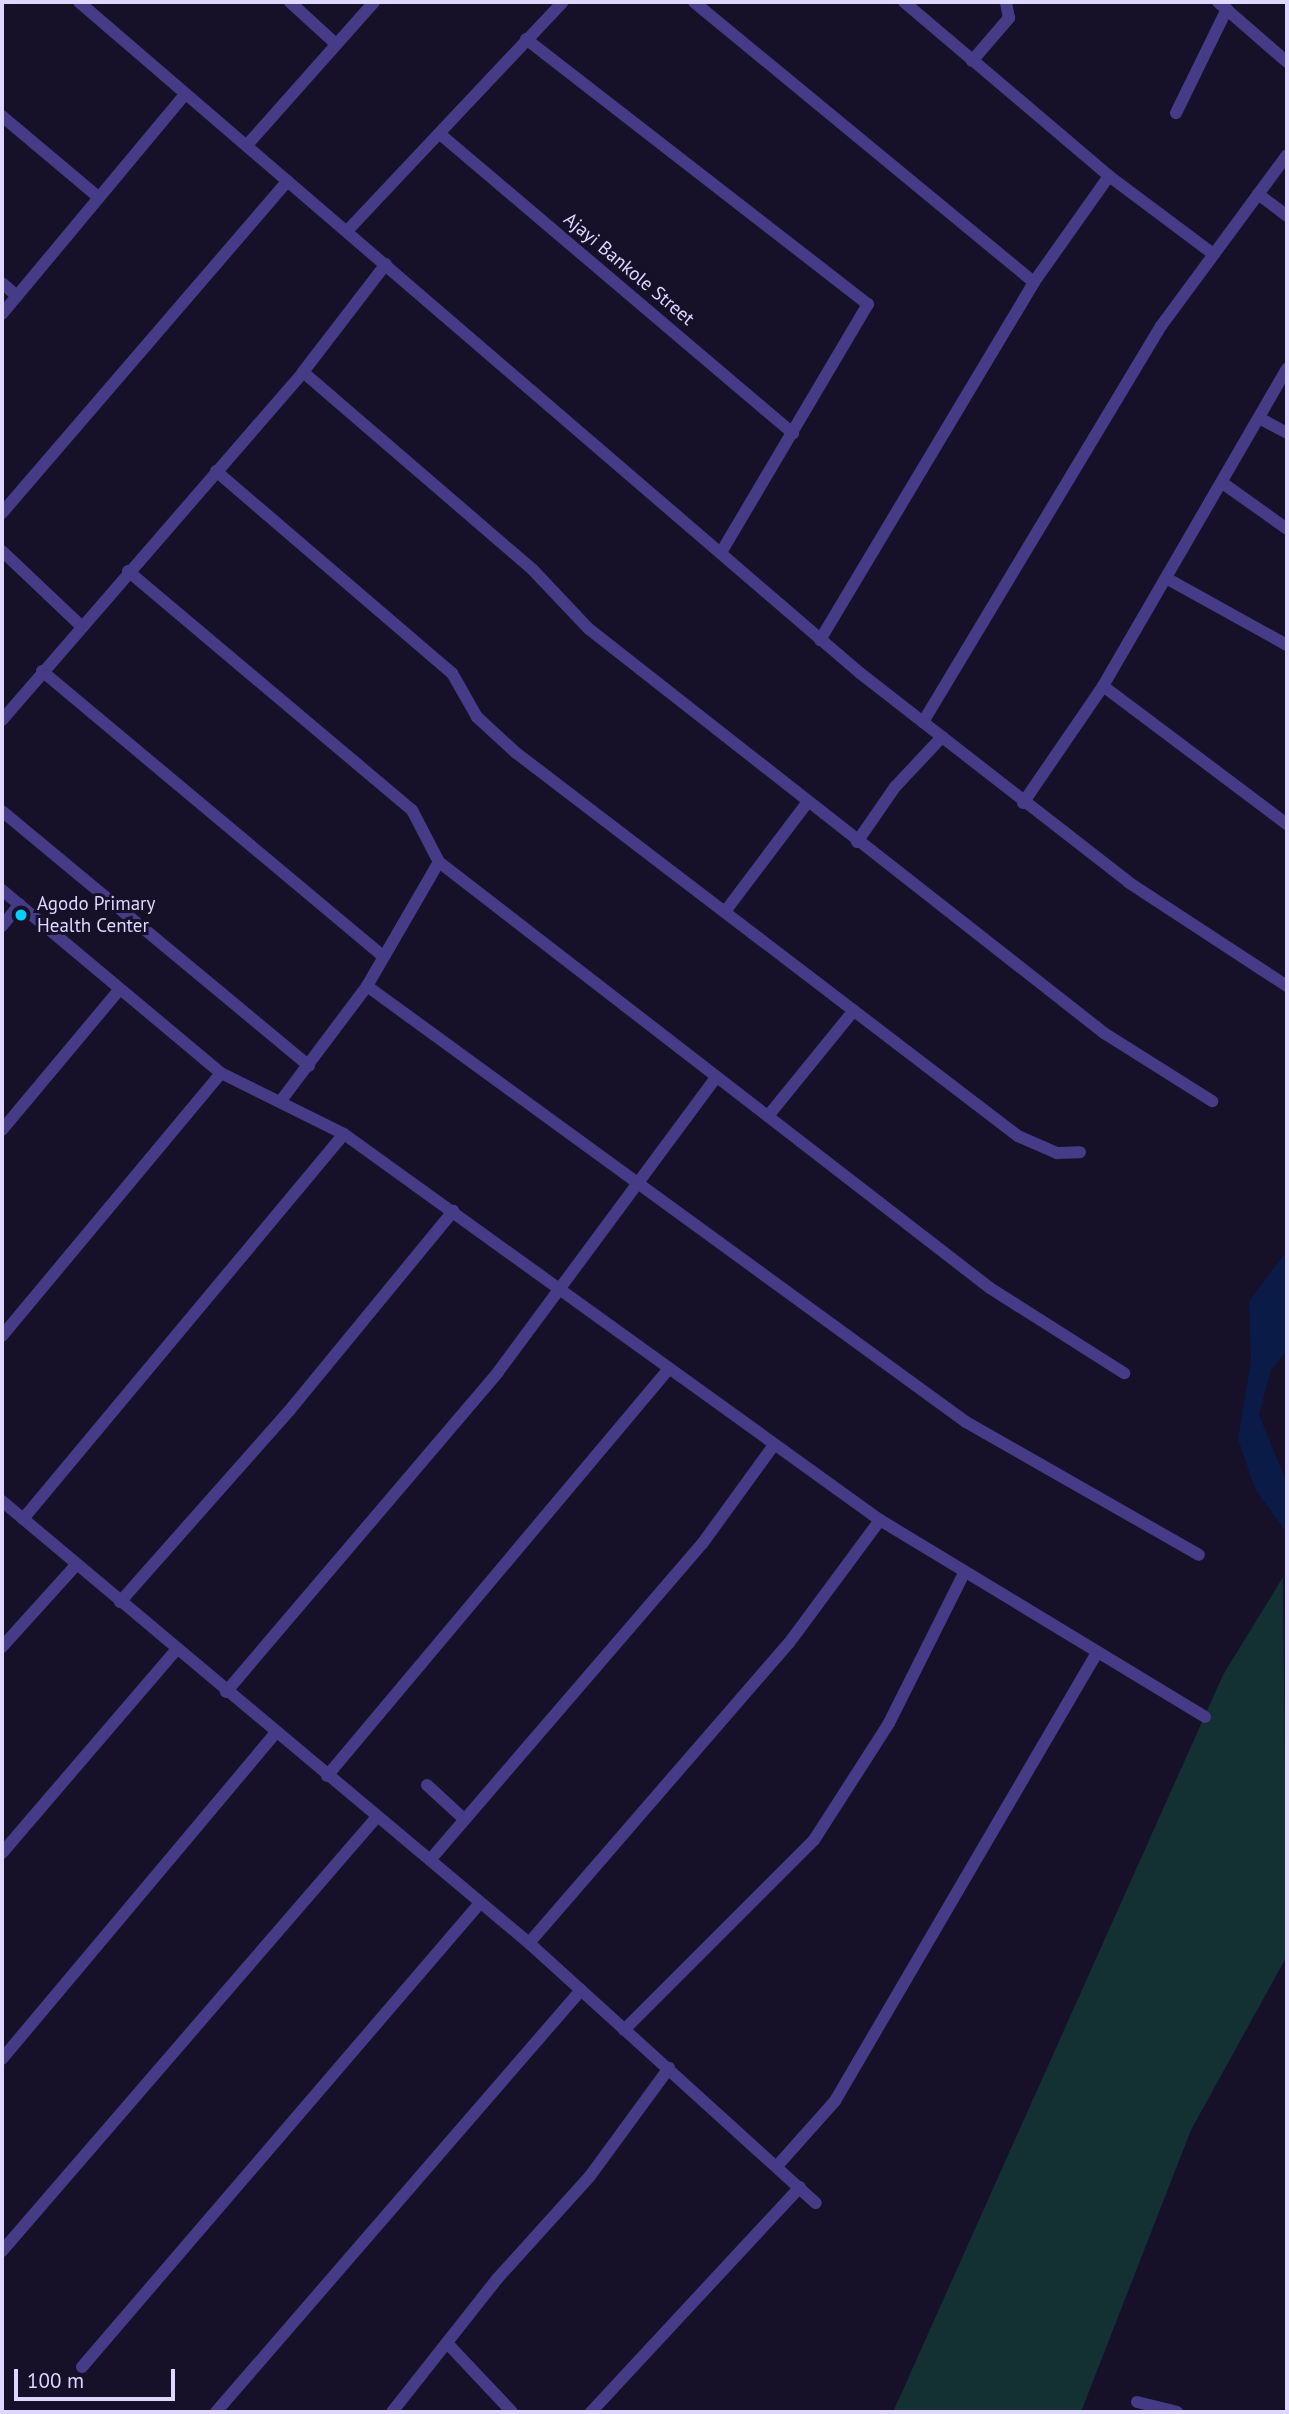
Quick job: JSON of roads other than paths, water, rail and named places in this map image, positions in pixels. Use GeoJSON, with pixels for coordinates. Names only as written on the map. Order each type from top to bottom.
{"type":"FeatureCollection","features":[{"type":"Feature","properties":{"kind":"street"},"geometry":{"type":"LineString","coordinates":[[79,2],[348,230],[820,640],[1023,803],[1128,882],[1287,986]]}},
{"type":"Feature","properties":{"kind":"street"},"geometry":{"type":"LineString","coordinates":[[290,2],[336,44]]}},
{"type":"Feature","properties":{"kind":"street"},"geometry":{"type":"LineString","coordinates":[[248,144],[374,2]]}},
{"type":"Feature","properties":{"kind":"street"},"geometry":{"type":"LineString","coordinates":[[348,230],[563,2]]}},
{"type":"Feature","properties":{"kind":"street"},"geometry":{"type":"LineString","coordinates":[[694,2],[1034,282]]}},
{"type":"Feature","properties":{"kind":"street"},"geometry":{"type":"LineString","coordinates":[[904,2],[1109,176],[1212,253]]}},
{"type":"Feature","properties":{"kind":"street"},"geometry":{"type":"LineString","coordinates":[[972,61],[1009,18],[1006,2]]}},
{"type":"Feature","properties":{"kind":"street"},"geometry":{"type":"LineString","coordinates":[[1176,113],[1223,5],[1287,62]]}},
{"type":"Feature","properties":{"kind":"street"},"geometry":{"type":"LineString","coordinates":[[526,39],[868,304],[721,553]]}},
{"type":"Feature","properties":{"kind":"street"},"geometry":{"type":"LineString","coordinates":[[2,314],[97,196],[185,94]]}},
{"type":"Feature","properties":{"kind":"street"},"geometry":{"type":"LineString","coordinates":[[2,116],[97,196]]}},
{"type":"Feature","properties":{"kind":"street","name":"Ajayi Bankole Street"},"geometry":{"type":"LineString","coordinates":[[440,134],[793,433]]}},
{"type":"Feature","properties":{"kind":"street"},"geometry":{"type":"LineString","coordinates":[[923,722],[1147,348],[1212,253],[1287,155]]}},
{"type":"Feature","properties":{"kind":"street"},"geometry":{"type":"LineString","coordinates":[[820,640],[1034,282],[1109,176]]}},
{"type":"Feature","properties":{"kind":"street"},"geometry":{"type":"LineString","coordinates":[[2,513],[289,181]]}},
{"type":"Feature","properties":{"kind":"street"},"geometry":{"type":"LineString","coordinates":[[1258,194],[1287,216]]}},
{"type":"Feature","properties":{"kind":"street"},"geometry":{"type":"LineString","coordinates":[[2,720],[128,571],[303,372],[386,264]]}},
{"type":"Feature","properties":{"kind":"street"},"geometry":{"type":"LineString","coordinates":[[2,283],[17,296]]}},
{"type":"Feature","properties":{"kind":"street"},"geometry":{"type":"LineString","coordinates":[[1023,803],[1103,686],[1224,484],[1287,369]]}},
{"type":"Feature","properties":{"kind":"street"},"geometry":{"type":"LineString","coordinates":[[303,372],[533,570],[589,629],[807,803],[1104,1033],[1212,1101]]}},
{"type":"Feature","properties":{"kind":"street"},"geometry":{"type":"LineString","coordinates":[[1259,418],[1287,433]]}},
{"type":"Feature","properties":{"kind":"street"},"geometry":{"type":"LineString","coordinates":[[216,471],[452,673],[492,733],[727,909],[1018,1136],[1057,1153],[1080,1152]]}},
{"type":"Feature","properties":{"kind":"street"},"geometry":{"type":"LineString","coordinates":[[1224,484],[1287,529]]}},
{"type":"Feature","properties":{"kind":"street"},"geometry":{"type":"LineString","coordinates":[[2,551],[82,627]]}},
{"type":"Feature","properties":{"kind":"street"},"geometry":{"type":"LineString","coordinates":[[128,571],[412,810],[439,862],[714,1080],[768,1116],[990,1288],[1124,1373]]}},
{"type":"Feature","properties":{"kind":"street"},"geometry":{"type":"LineString","coordinates":[[1166,578],[1287,645]]}},
{"type":"Feature","properties":{"kind":"street"},"geometry":{"type":"LineString","coordinates":[[42,671],[383,956]]}},
{"type":"Feature","properties":{"kind":"street"},"geometry":{"type":"LineString","coordinates":[[1103,686],[1287,824]]}},
{"type":"Feature","properties":{"kind":"street"},"geometry":{"type":"LineString","coordinates":[[857,842],[895,787],[942,737]]}},
{"type":"Feature","properties":{"kind":"street"},"geometry":{"type":"LineString","coordinates":[[727,909],[807,803]]}},
{"type":"Feature","properties":{"kind":"street"},"geometry":{"type":"LineString","coordinates":[[2,811],[309,1066]]}},
{"type":"Feature","properties":{"kind":"street"},"geometry":{"type":"LineString","coordinates":[[283,1098],[367,986],[439,862]]}},
{"type":"Feature","properties":{"kind":"street"},"geometry":{"type":"LineString","coordinates":[[2,890],[221,1073],[283,1098],[344,1134],[453,1211],[559,1293],[667,1371],[880,1520],[963,1575],[1095,1656],[1205,1717]]}},
{"type":"Feature","properties":{"kind":"street"},"geometry":{"type":"LineString","coordinates":[[2,926],[20,904]]}},
{"type":"Feature","properties":{"kind":"street"},"geometry":{"type":"LineString","coordinates":[[367,986],[636,1187],[966,1422],[1199,1555]]}},
{"type":"Feature","properties":{"kind":"street"},"geometry":{"type":"LineString","coordinates":[[2,1130],[119,990]]}},
{"type":"Feature","properties":{"kind":"street"},"geometry":{"type":"LineString","coordinates":[[768,1116],[854,1010]]}},
{"type":"Feature","properties":{"kind":"street"},"geometry":{"type":"LineString","coordinates":[[2,1336],[221,1073]]}},
{"type":"Feature","properties":{"kind":"street"},"geometry":{"type":"LineString","coordinates":[[226,1692],[559,1293],[714,1080]]}},
{"type":"Feature","properties":{"kind":"street"},"geometry":{"type":"LineString","coordinates":[[23,1519],[344,1134]]}},
{"type":"Feature","properties":{"kind":"street"},"geometry":{"type":"LineString","coordinates":[[120,1602],[289,1411],[453,1211]]}},
{"type":"Feature","properties":{"kind":"street"},"geometry":{"type":"LineString","coordinates":[[327,1776],[667,1371]]}},
{"type":"Feature","properties":{"kind":"street"},"geometry":{"type":"LineString","coordinates":[[430,1860],[702,1544],[774,1445]]}},
{"type":"Feature","properties":{"kind":"street"},"geometry":{"type":"LineString","coordinates":[[2,1501],[274,1735],[327,1776],[375,1819],[430,1860],[528,1943],[778,2165],[816,2203]]}},
{"type":"Feature","properties":{"kind":"street"},"geometry":{"type":"LineString","coordinates":[[528,1943],[789,1643],[880,1520]]}},
{"type":"Feature","properties":{"kind":"street"},"geometry":{"type":"LineString","coordinates":[[2,1647],[76,1565]]}},
{"type":"Feature","properties":{"kind":"street"},"geometry":{"type":"LineString","coordinates":[[624,2029],[814,1840],[889,1723],[963,1575]]}},
{"type":"Feature","properties":{"kind":"street"},"geometry":{"type":"LineString","coordinates":[[2,1853],[176,1651]]}},
{"type":"Feature","properties":{"kind":"street"},"geometry":{"type":"LineString","coordinates":[[778,2165],[835,2101],[1095,1656]]}},
{"type":"Feature","properties":{"kind":"street"},"geometry":{"type":"LineString","coordinates":[[2,2059],[274,1735]]}},
{"type":"Feature","properties":{"kind":"street"},"geometry":{"type":"LineString","coordinates":[[427,1785],[464,1819]]}},
{"type":"Feature","properties":{"kind":"street"},"geometry":{"type":"LineString","coordinates":[[2,2251],[375,1819]]}},
{"type":"Feature","properties":{"kind":"street"},"geometry":{"type":"LineString","coordinates":[[82,2367],[480,1903]]}},
{"type":"Feature","properties":{"kind":"street"},"geometry":{"type":"LineString","coordinates":[[216,2412],[581,1990]]}},
{"type":"Feature","properties":{"kind":"street"},"geometry":{"type":"LineString","coordinates":[[391,2412],[590,2176],[669,2068]]}},
{"type":"Feature","properties":{"kind":"street"},"geometry":{"type":"LineString","coordinates":[[591,2412],[800,2187]]}},
{"type":"Feature","properties":{"kind":"street"},"geometry":{"type":"LineString","coordinates":[[447,2343],[512,2412]]}},
{"type":"Feature","properties":{"kind":"street"},"geometry":{"type":"LineString","coordinates":[[1137,2402],[1177,2412]]}},
{"type":"Feature","properties":{"kind":"water"},"geometry":{"type":"Polygon","coordinates":[[[1287,1251],[1287,1350],[1271,1370],[1259,1415],[1287,1483],[1287,1533],[1255,1489],[1238,1439],[1251,1360],[1249,1301],[1287,1251]]]}},
{"type":"Feature","properties":{"kind":"place","name":"Agodo Primary Health Center"},"geometry":{"type":"Point","coordinates":[21,915]}}]}
